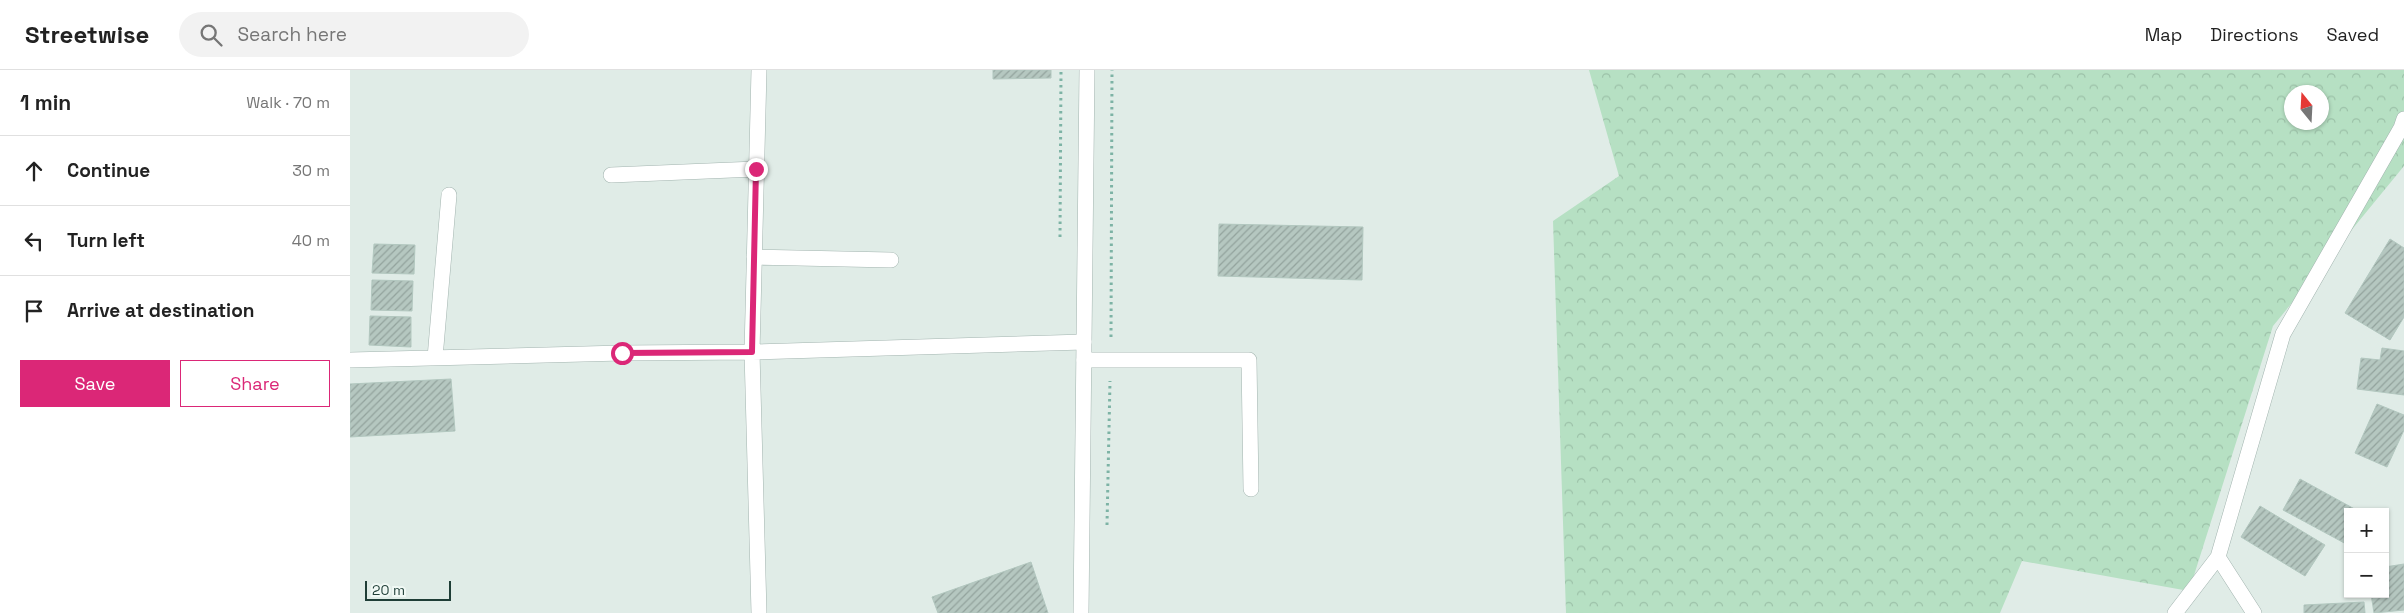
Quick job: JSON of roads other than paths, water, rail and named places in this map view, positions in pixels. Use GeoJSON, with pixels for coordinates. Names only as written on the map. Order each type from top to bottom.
{"type":"FeatureCollection","features":[{"type":"Feature","properties":{"kind":"street"},"geometry":{"type":"LineString","coordinates":[[759,70],[752,352],[759,613]]}},
{"type":"Feature","properties":{"kind":"street"},"geometry":{"type":"LineString","coordinates":[[1081,613],[1087,70]]}},
{"type":"Feature","properties":{"kind":"street"},"geometry":{"type":"LineString","coordinates":[[2174,613],[2218,557],[2283,334],[2401,128],[2404,119]]}},
{"type":"Feature","properties":{"kind":"street"},"geometry":{"type":"LineString","coordinates":[[611,175],[756,169]]}},
{"type":"Feature","properties":{"kind":"street"},"geometry":{"type":"LineString","coordinates":[[435,358],[449,195]]}},
{"type":"Feature","properties":{"kind":"street"},"geometry":{"type":"LineString","coordinates":[[754,257],[891,260]]}},
{"type":"Feature","properties":{"kind":"street"},"geometry":{"type":"LineString","coordinates":[[350,360],[752,352],[1084,342]]}},
{"type":"Feature","properties":{"kind":"street"},"geometry":{"type":"LineString","coordinates":[[1084,360],[1249,360],[1251,489]]}},
{"type":"Feature","properties":{"kind":"street"},"geometry":{"type":"LineString","coordinates":[[2218,557],[2254,613]]}}]}
